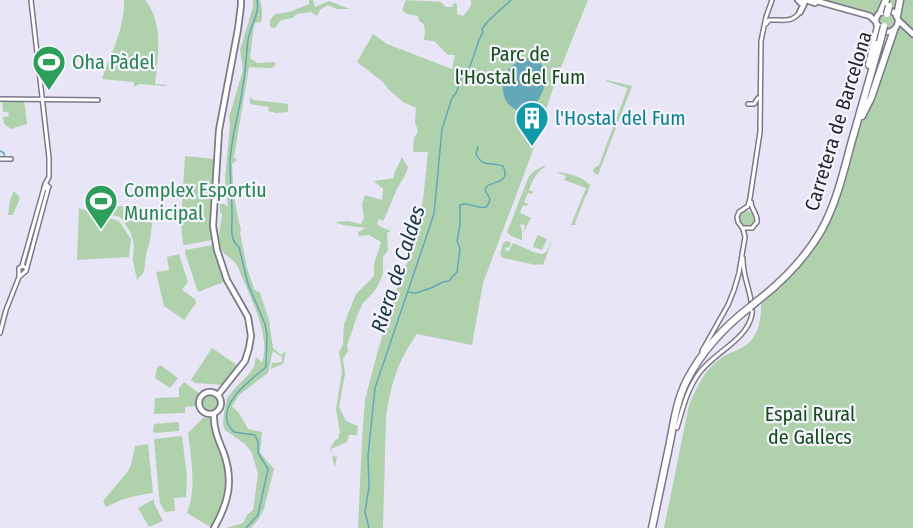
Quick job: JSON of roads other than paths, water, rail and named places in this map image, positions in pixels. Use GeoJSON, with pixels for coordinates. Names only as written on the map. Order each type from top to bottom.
{"type":"FeatureCollection","features":[{"type":"Feature","properties":{"kind":"highway"},"geometry":{"type":"LineString","coordinates":[[898,18],[900,0]]}},
{"type":"Feature","properties":{"kind":"highway","name":"Carretera de Barcelona"},"geometry":{"type":"LineString","coordinates":[[654,528],[678,406],[690,376],[705,351],[719,334],[775,287],[809,250],[822,229],[836,198],[880,42],[879,25],[889,2]]}},
{"type":"Feature","properties":{"kind":"highway"},"geometry":{"type":"LineString","coordinates":[[856,130],[857,117],[879,25]]}},
{"type":"Feature","properties":{"kind":"highway"},"geometry":{"type":"LineString","coordinates":[[856,130],[871,98],[895,29]]}},
{"type":"Feature","properties":{"kind":"highway","name":"Carretera de Barcelona"},"geometry":{"type":"LineString","coordinates":[[654,528],[690,376]]}},
{"type":"Feature","properties":{"kind":"main road"},"geometry":{"type":"LineString","coordinates":[[218,395],[245,361],[251,336],[248,317],[227,280],[217,250],[213,226],[219,130],[238,29],[241,0]]}},
{"type":"Feature","properties":{"kind":"main road"},"geometry":{"type":"LineString","coordinates":[[800,12],[802,1],[813,1],[870,16],[890,10],[913,33]]}},
{"type":"Feature","properties":{"kind":"main road"},"geometry":{"type":"LineString","coordinates":[[870,16],[885,32],[902,27],[908,29]]}},
{"type":"Feature","properties":{"kind":"main road"},"geometry":{"type":"LineString","coordinates":[[895,29],[898,18]]}},
{"type":"Feature","properties":{"kind":"main road"},"geometry":{"type":"LineString","coordinates":[[214,414],[205,413],[199,405],[200,399],[207,392],[218,395],[221,400],[222,404],[214,414],[215,428],[228,466],[229,479],[226,502],[214,528]]}},
{"type":"Feature","properties":{"kind":"street"},"geometry":{"type":"LineString","coordinates":[[20,274],[25,272],[24,267],[33,249],[50,166],[31,0]]}},
{"type":"Feature","properties":{"kind":"street"},"geometry":{"type":"LineString","coordinates":[[772,0],[770,15],[776,20]]}},
{"type":"Feature","properties":{"kind":"street"},"geometry":{"type":"LineString","coordinates":[[745,237],[737,217],[739,212],[748,206],[750,198],[759,137],[763,20],[772,0]]}},
{"type":"Feature","properties":{"kind":"street"},"geometry":{"type":"LineString","coordinates":[[760,60],[767,21],[789,21],[800,12]]}},
{"type":"Feature","properties":{"kind":"street"},"geometry":{"type":"LineString","coordinates":[[760,93],[754,104],[748,104],[757,108],[760,114]]}},
{"type":"Feature","properties":{"kind":"street"},"geometry":{"type":"LineString","coordinates":[[0,99],[98,100]]}},
{"type":"Feature","properties":{"kind":"street"},"geometry":{"type":"LineString","coordinates":[[0,159],[11,159]]}},
{"type":"Feature","properties":{"kind":"street"},"geometry":{"type":"LineString","coordinates":[[690,376],[728,305],[739,273],[745,237],[758,220],[750,198]]}},
{"type":"Feature","properties":{"kind":"street"},"geometry":{"type":"LineString","coordinates":[[744,209],[749,208],[754,211]]}},
{"type":"Feature","properties":{"kind":"street"},"geometry":{"type":"LineString","coordinates":[[742,228],[750,229]]}},
{"type":"Feature","properties":{"kind":"street"},"geometry":{"type":"LineString","coordinates":[[676,428],[685,399],[696,377],[715,356],[742,334],[751,320],[752,308],[742,254]]}},
{"type":"Feature","properties":{"kind":"street"},"geometry":{"type":"LineString","coordinates":[[0,333],[20,274],[19,268],[24,267]]}},
{"type":"Feature","properties":{"kind":"water"},"geometry":{"type":"Polygon","coordinates":[[[522,59],[531,59],[541,63],[545,71],[545,81],[538,101],[531,108],[522,111],[509,105],[504,96],[503,85],[508,70],[522,59]]]}},
{"type":"Feature","properties":{"kind":"waterway"},"geometry":{"type":"LineString","coordinates":[[246,528],[258,515],[268,469],[258,453],[258,442],[255,435],[234,432],[228,425],[226,416],[232,399],[266,367],[267,335],[265,324],[248,284],[239,247],[232,236],[230,162],[248,40],[257,10],[257,0]]}},
{"type":"Feature","properties":{"kind":"waterway","name":"Riera de Caldes"},"geometry":{"type":"LineString","coordinates":[[369,528],[365,512],[369,487],[368,456],[375,388],[434,214],[442,129],[452,98],[465,69],[469,68],[483,32],[482,29],[511,0]]}},
{"type":"Feature","properties":{"kind":"waterway"},"geometry":{"type":"LineString","coordinates":[[478,147],[476,154],[482,162],[503,166],[505,171],[500,181],[489,185]]}},
{"type":"Feature","properties":{"kind":"waterway"},"geometry":{"type":"LineString","coordinates":[[0,151],[4,153],[4,156]]}},
{"type":"Feature","properties":{"kind":"waterway"},"geometry":{"type":"LineString","coordinates":[[408,292],[416,293],[449,281],[457,272],[460,249],[457,241],[460,205],[486,207],[490,199],[485,190],[487,186]]}},
{"type":"Feature","properties":{"kind":"place","name":"Oha Pàdel"},"geometry":{"type":"Point","coordinates":[49,91]}},
{"type":"Feature","properties":{"kind":"place","name":"l'Hostal del Fum"},"geometry":{"type":"Point","coordinates":[532,147]}},
{"type":"Feature","properties":{"kind":"place","name":"Complex Esportiu Municipal"},"geometry":{"type":"Point","coordinates":[101,230]}},
{"type":"Feature","properties":{"kind":"park label","name":"Parc de l'Hostal del Fum"},"geometry":{"type":"Point","coordinates":[520,66]}},
{"type":"Feature","properties":{"kind":"park label","name":"Espai Rural de Gallecs"},"geometry":{"type":"Point","coordinates":[810,426]}}]}
